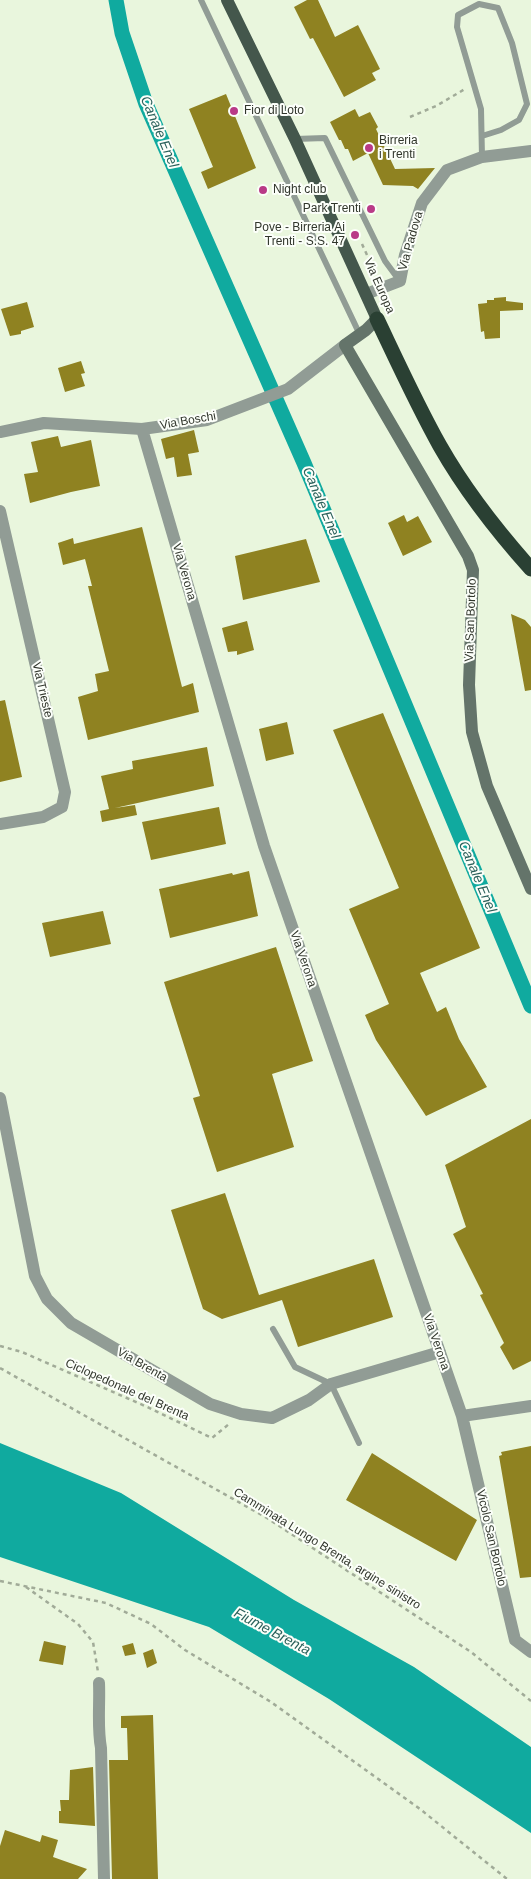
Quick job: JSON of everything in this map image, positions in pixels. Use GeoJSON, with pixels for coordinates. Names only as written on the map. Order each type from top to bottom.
{"type":"FeatureCollection","features":[{"type":"Feature","properties":{"kind":"highway","name":"Via Europa"},"geometry":{"type":"LineString","coordinates":[[377,319],[441,448],[485,514],[531,569]]}},
{"type":"Feature","properties":{"kind":"main road","name":"Via Europa"},"geometry":{"type":"LineString","coordinates":[[227,0],[295,139],[377,319]]}},
{"type":"Feature","properties":{"kind":"street","name":"Via Padova"},"geometry":{"type":"LineString","coordinates":[[366,294],[400,281],[405,255],[422,203],[447,170],[482,157],[531,151]]}},
{"type":"Feature","properties":{"kind":"street","name":"Via Boschi"},"geometry":{"type":"LineString","coordinates":[[0,432],[44,423],[142,429],[207,420],[261,401],[288,389],[360,335],[377,319]]}},
{"type":"Feature","properties":{"kind":"street","name":"Via San Bortolo"},"geometry":{"type":"LineString","coordinates":[[345,345],[468,556],[473,570],[469,685],[472,732],[487,786],[531,888]]}},
{"type":"Feature","properties":{"kind":"street","name":"Via Verona"},"geometry":{"type":"LineString","coordinates":[[142,429],[264,846],[462,1416]]}},
{"type":"Feature","properties":{"kind":"street","name":"Via Trieste"},"geometry":{"type":"LineString","coordinates":[[0,510],[65,792],[62,807],[43,818],[0,824]]}},
{"type":"Feature","properties":{"kind":"street","name":"Via Brenta"},"geometry":{"type":"LineString","coordinates":[[0,1098],[36,1276],[47,1300],[71,1323],[210,1404],[241,1414],[272,1418],[309,1400],[331,1384],[440,1352]]}},
{"type":"Feature","properties":{"kind":"street"},"geometry":{"type":"LineString","coordinates":[[462,1416],[531,1406]]}},
{"type":"Feature","properties":{"kind":"street","name":"Vicolo San Bortolo"},"geometry":{"type":"LineString","coordinates":[[462,1416],[515,1640],[531,1652]]}},
{"type":"Feature","properties":{"kind":"street"},"geometry":{"type":"LineString","coordinates":[[99,1683],[100,1720],[98,1735],[101,1748],[104,1879]]}},
{"type":"Feature","properties":{"kind":"lane"},"geometry":{"type":"LineString","coordinates":[[201,0],[360,335]]}},
{"type":"Feature","properties":{"kind":"lane"},"geometry":{"type":"LineString","coordinates":[[482,136],[501,130],[519,120],[526,104],[512,43],[498,8],[479,4],[458,15],[457,27],[481,109],[482,157]]}},
{"type":"Feature","properties":{"kind":"lane"},"geometry":{"type":"LineString","coordinates":[[295,139],[326,138],[385,261],[400,281]]}},
{"type":"Feature","properties":{"kind":"lane"},"geometry":{"type":"LineString","coordinates":[[273,1329],[295,1367],[331,1384],[359,1443]]}},
{"type":"Feature","properties":{"kind":"path"},"geometry":{"type":"LineString","coordinates":[[410,117],[436,106],[473,84]]}},
{"type":"Feature","properties":{"kind":"path"},"geometry":{"type":"LineString","coordinates":[[362,244],[373,268]]}},
{"type":"Feature","properties":{"kind":"path","name":"Ciclopedonale del Brenta"},"geometry":{"type":"LineString","coordinates":[[0,1346],[22,1352],[145,1406],[212,1438],[241,1414]]}},
{"type":"Feature","properties":{"kind":"path","name":"Camminata Lungo Brenta, argine sinistro"},"geometry":{"type":"LineString","coordinates":[[0,1368],[267,1518],[471,1652],[531,1701]]}},
{"type":"Feature","properties":{"kind":"path"},"geometry":{"type":"LineString","coordinates":[[0,1581],[106,1603],[151,1624],[185,1650],[294,1718],[420,1809],[507,1879]]}},
{"type":"Feature","properties":{"kind":"path"},"geometry":{"type":"LineString","coordinates":[[23,1586],[78,1624],[92,1642],[99,1683]]}},
{"type":"Feature","properties":{"kind":"water","name":"Fiume Brenta"},"geometry":{"type":"Polygon","coordinates":[[[0,1443],[121,1493],[294,1600],[414,1667],[531,1747],[531,1833],[329,1699],[209,1627],[0,1557],[0,1443]]]}},
{"type":"Feature","properties":{"kind":"building"},"geometry":{"type":"Polygon","coordinates":[[[307,0],[318,0],[335,37],[358,25],[380,69],[372,73],[376,80],[344,97],[313,38],[310,39],[294,7],[307,0]]]}},
{"type":"Feature","properties":{"kind":"building"},"geometry":{"type":"Polygon","coordinates":[[[226,94],[256,168],[208,189],[201,172],[213,167],[189,109],[226,94]]]}},
{"type":"Feature","properties":{"kind":"building"},"geometry":{"type":"Polygon","coordinates":[[[355,109],[359,117],[370,112],[395,169],[435,168],[418,189],[413,186],[383,185],[368,153],[353,161],[348,149],[345,149],[341,140],[339,140],[330,122],[355,109]]]}},
{"type":"Feature","properties":{"kind":"building"},"geometry":{"type":"Polygon","coordinates":[[[506,297],[506,301],[523,303],[523,310],[500,311],[500,338],[485,339],[484,331],[481,332],[478,304],[487,303],[487,300],[494,300],[494,298],[506,297]]]}},
{"type":"Feature","properties":{"kind":"building"},"geometry":{"type":"Polygon","coordinates":[[[27,302],[34,327],[21,331],[21,334],[10,336],[1,309],[27,302]]]}},
{"type":"Feature","properties":{"kind":"building"},"geometry":{"type":"Polygon","coordinates":[[[81,361],[85,373],[81,374],[85,386],[65,392],[58,368],[81,361]]]}},
{"type":"Feature","properties":{"kind":"building"},"geometry":{"type":"Polygon","coordinates":[[[194,430],[199,452],[188,454],[192,475],[177,477],[174,457],[166,459],[161,439],[194,430]]]}},
{"type":"Feature","properties":{"kind":"building"},"geometry":{"type":"Polygon","coordinates":[[[58,436],[61,447],[91,440],[100,486],[30,503],[24,474],[38,472],[31,442],[58,436]]]}},
{"type":"Feature","properties":{"kind":"building"},"geometry":{"type":"Polygon","coordinates":[[[404,515],[407,522],[418,516],[432,542],[403,556],[388,523],[404,515]]]}},
{"type":"Feature","properties":{"kind":"building"},"geometry":{"type":"Polygon","coordinates":[[[142,527],[182,687],[193,683],[199,712],[88,740],[78,697],[98,691],[95,674],[109,671],[88,586],[92,586],[85,559],[63,565],[58,543],[73,538],[74,544],[142,527]]]}},
{"type":"Feature","properties":{"kind":"building"},"geometry":{"type":"Polygon","coordinates":[[[306,539],[320,582],[243,600],[235,556],[306,539]]]}},
{"type":"Feature","properties":{"kind":"building"},"geometry":{"type":"Polygon","coordinates":[[[511,614],[525,620],[531,627],[531,690],[525,691],[511,614]]]}},
{"type":"Feature","properties":{"kind":"building"},"geometry":{"type":"Polygon","coordinates":[[[247,621],[254,650],[237,655],[237,651],[228,652],[222,628],[247,621]]]}},
{"type":"Feature","properties":{"kind":"building"},"geometry":{"type":"Polygon","coordinates":[[[5,700],[22,777],[0,782],[0,701],[5,700]]]}},
{"type":"Feature","properties":{"kind":"building"},"geometry":{"type":"Polygon","coordinates":[[[383,713],[480,948],[420,973],[437,1012],[446,1007],[459,1039],[487,1087],[426,1116],[376,1040],[365,1015],[389,1004],[349,909],[399,888],[333,730],[383,713]]]}},
{"type":"Feature","properties":{"kind":"building"},"geometry":{"type":"Polygon","coordinates":[[[287,722],[294,754],[266,761],[259,729],[287,722]]]}},
{"type":"Feature","properties":{"kind":"building"},"geometry":{"type":"Polygon","coordinates":[[[207,747],[214,786],[115,808],[135,805],[137,815],[102,822],[100,811],[109,809],[101,776],[133,769],[132,761],[207,747]]]}},
{"type":"Feature","properties":{"kind":"building"},"geometry":{"type":"Polygon","coordinates":[[[219,807],[226,844],[151,860],[142,822],[219,807]]]}},
{"type":"Feature","properties":{"kind":"building"},"geometry":{"type":"Polygon","coordinates":[[[249,871],[258,916],[170,938],[159,889],[249,871]]]}},
{"type":"Feature","properties":{"kind":"building"},"geometry":{"type":"Polygon","coordinates":[[[103,911],[111,944],[50,957],[42,923],[103,911]]]}},
{"type":"Feature","properties":{"kind":"building"},"geometry":{"type":"Polygon","coordinates":[[[276,947],[313,1061],[272,1074],[294,1147],[217,1172],[193,1098],[200,1096],[164,982],[276,947]]]}},
{"type":"Feature","properties":{"kind":"building"},"geometry":{"type":"Polygon","coordinates":[[[531,1119],[531,1361],[513,1370],[500,1347],[504,1343],[480,1295],[483,1294],[453,1234],[466,1227],[445,1165],[531,1119]]]}},
{"type":"Feature","properties":{"kind":"building"},"geometry":{"type":"Polygon","coordinates":[[[225,1193],[259,1295],[374,1259],[393,1317],[298,1347],[282,1300],[222,1319],[203,1309],[171,1210],[225,1193]]]}},
{"type":"Feature","properties":{"kind":"building"},"geometry":{"type":"Polygon","coordinates":[[[531,1446],[531,1577],[520,1578],[499,1456],[502,1455],[501,1452],[531,1446]]]}},
{"type":"Feature","properties":{"kind":"building"},"geometry":{"type":"Polygon","coordinates":[[[372,1453],[477,1520],[456,1561],[346,1500],[372,1453]]]}},
{"type":"Feature","properties":{"kind":"building"},"geometry":{"type":"Polygon","coordinates":[[[44,1641],[66,1646],[63,1665],[39,1661],[44,1641]]]}},
{"type":"Feature","properties":{"kind":"building"},"geometry":{"type":"Polygon","coordinates":[[[133,1643],[136,1654],[125,1656],[122,1646],[133,1643]]]}},
{"type":"Feature","properties":{"kind":"building"},"geometry":{"type":"Polygon","coordinates":[[[153,1649],[157,1663],[147,1668],[143,1653],[153,1649]]]}},
{"type":"Feature","properties":{"kind":"building"},"geometry":{"type":"Polygon","coordinates":[[[153,1715],[158,1879],[112,1879],[109,1760],[128,1760],[127,1728],[121,1728],[121,1716],[153,1715]]]}},
{"type":"Feature","properties":{"kind":"building"},"geometry":{"type":"Polygon","coordinates":[[[93,1767],[95,1826],[59,1823],[60,1800],[69,1800],[70,1770],[93,1767]]]}},
{"type":"Feature","properties":{"kind":"building"},"geometry":{"type":"Polygon","coordinates":[[[5,1830],[40,1842],[42,1835],[58,1840],[53,1857],[87,1869],[78,1879],[0,1879],[0,1846],[5,1830]]]}},
{"type":"Feature","properties":{"kind":"waterway","name":"Canale Enel"},"geometry":{"type":"LineString","coordinates":[[116,0],[122,33],[146,104],[304,463],[531,1006]]}},
{"type":"Feature","properties":{"kind":"place","name":"Fior di Loto"},"geometry":{"type":"Point","coordinates":[234,111]}},
{"type":"Feature","properties":{"kind":"place","name":"Birreria i Trenti"},"geometry":{"type":"Point","coordinates":[369,148]}},
{"type":"Feature","properties":{"kind":"place","name":"Night club"},"geometry":{"type":"Point","coordinates":[263,190]}},
{"type":"Feature","properties":{"kind":"place","name":"Park Trenti"},"geometry":{"type":"Point","coordinates":[371,209]}},
{"type":"Feature","properties":{"kind":"place","name":"Pove - Birreria Ai Trenti - S.S. 47"},"geometry":{"type":"Point","coordinates":[355,235]}}]}
